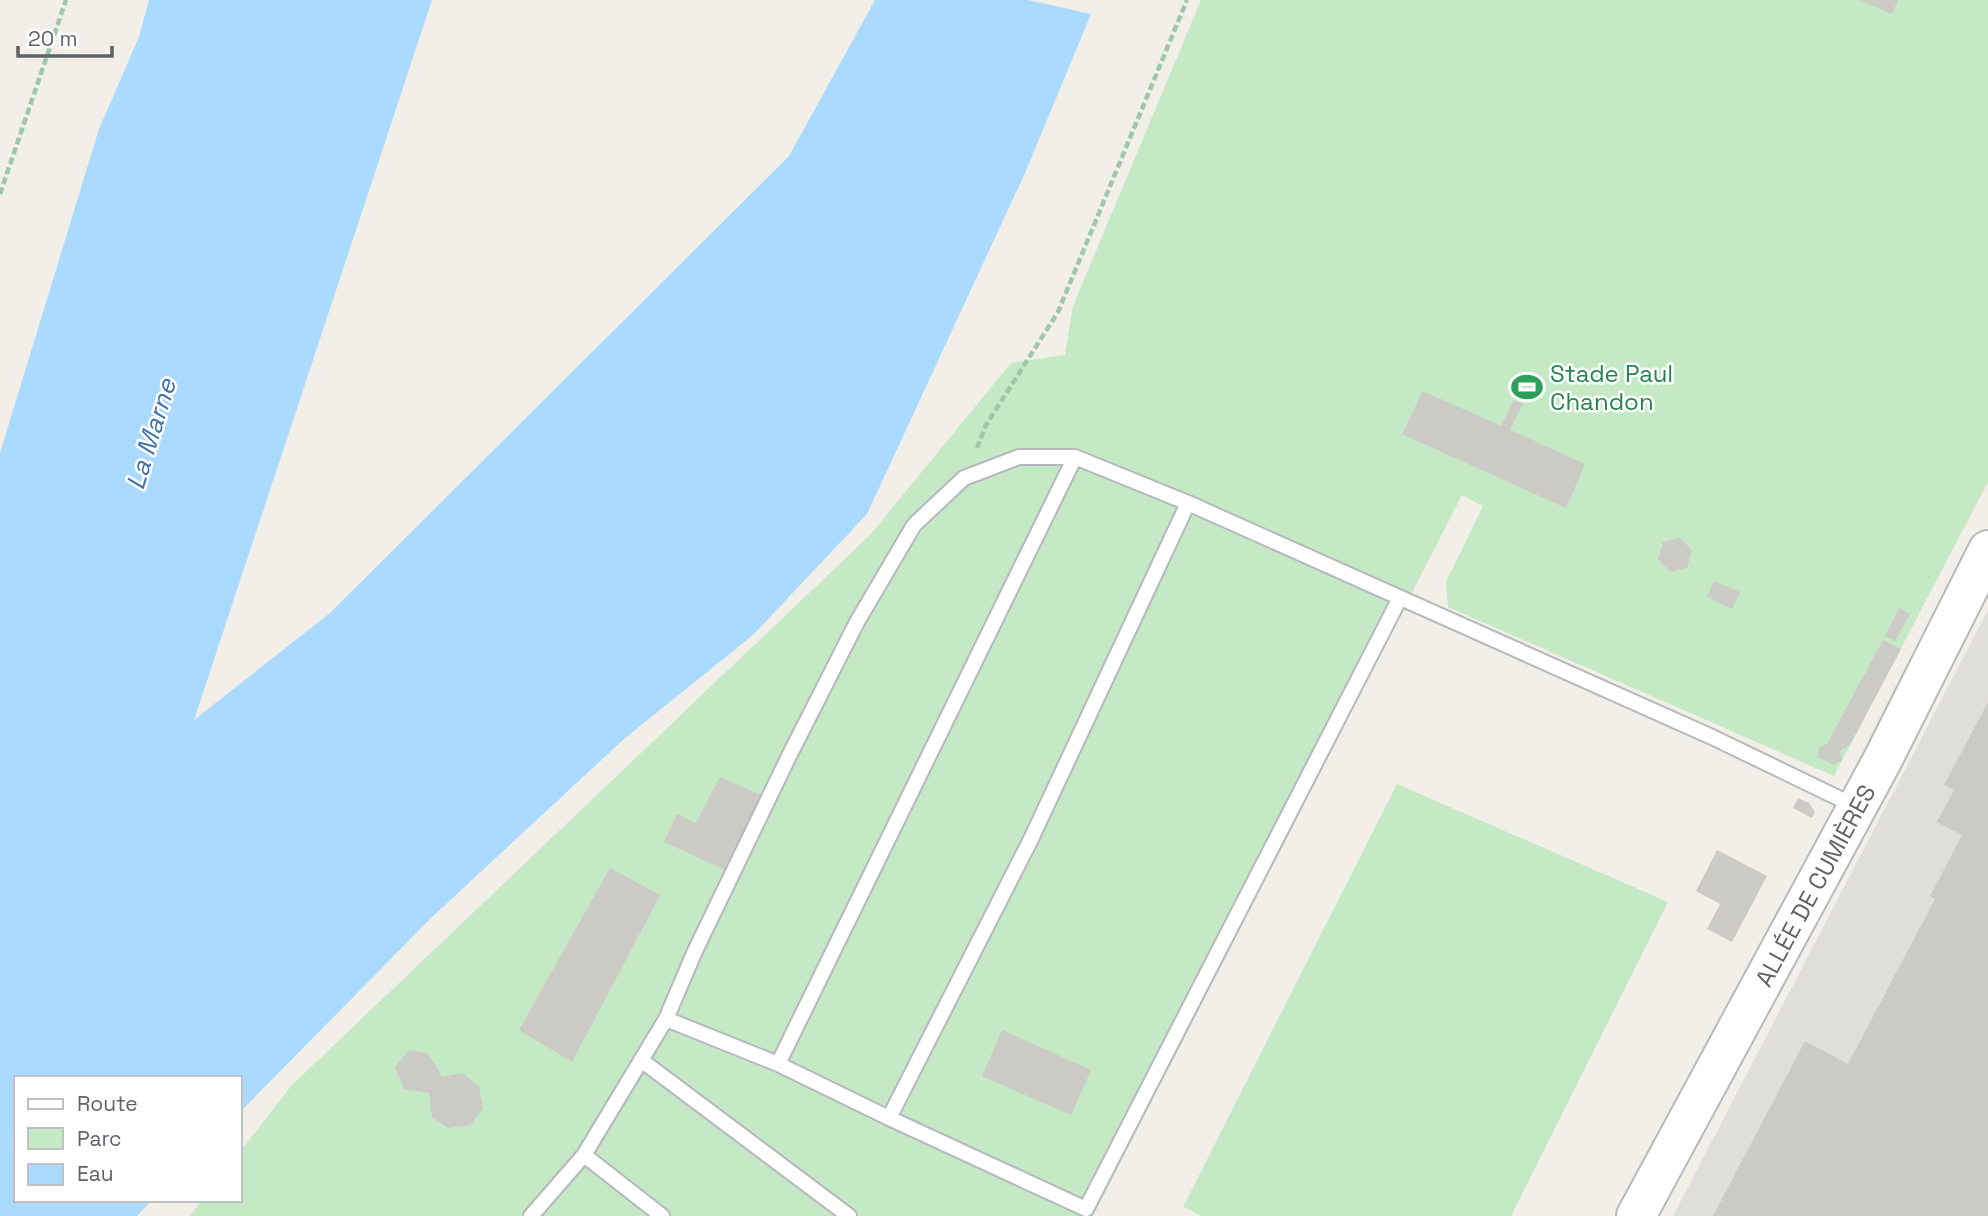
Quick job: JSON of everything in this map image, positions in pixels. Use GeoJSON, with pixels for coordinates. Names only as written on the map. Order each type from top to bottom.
{"type":"FeatureCollection","features":[{"type":"Feature","properties":{"kind":"main road","name":"ALLÉE DE CUMIÈRES"},"geometry":{"type":"LineString","coordinates":[[1636,1216],[1858,808],[1988,550]]}},
{"type":"Feature","properties":{"kind":"lane"},"geometry":{"type":"LineString","coordinates":[[531,1216],[584,1155],[666,1019],[706,927],[856,622],[915,525],[964,478],[1019,457],[1074,457],[1188,503],[1712,737],[1858,808]]}},
{"type":"Feature","properties":{"kind":"lane"},"geometry":{"type":"LineString","coordinates":[[778,1064],[1074,457]]}},
{"type":"Feature","properties":{"kind":"lane"},"geometry":{"type":"LineString","coordinates":[[889,1118],[1031,839],[1188,503]]}},
{"type":"Feature","properties":{"kind":"lane"},"geometry":{"type":"LineString","coordinates":[[666,1019],[778,1064],[1086,1209],[1400,598]]}},
{"type":"Feature","properties":{"kind":"lane"},"geometry":{"type":"LineString","coordinates":[[641,1060],[849,1216]]}},
{"type":"Feature","properties":{"kind":"lane"},"geometry":{"type":"LineString","coordinates":[[584,1155],[662,1216]]}},
{"type":"Feature","properties":{"kind":"path"},"geometry":{"type":"LineString","coordinates":[[0,194],[66,0]]}},
{"type":"Feature","properties":{"kind":"path"},"geometry":{"type":"LineString","coordinates":[[964,478],[986,425],[1058,313],[1187,0]]}},
{"type":"Feature","properties":{"kind":"shaded area"},"geometry":{"type":"Polygon","coordinates":[[[1988,610],[1988,1216],[1673,1216],[1988,610]]]}},
{"type":"Feature","properties":{"kind":"green space"},"geometry":{"type":"Polygon","coordinates":[[[1201,0],[1988,0],[1988,482],[1834,776],[1448,607],[1446,582],[1483,506],[1462,495],[1093,1216],[190,1216],[200,1202],[242,1202],[242,1149],[291,1086],[870,535],[1011,363],[1065,355],[1073,306],[1201,0]]]}},
{"type":"Feature","properties":{"kind":"green space"},"geometry":{"type":"Polygon","coordinates":[[[1397,784],[1668,902],[1511,1216],[1202,1216],[1183,1207],[1397,784]]]}},
{"type":"Feature","properties":{"kind":"water","name":"La Marne"},"geometry":{"type":"Polygon","coordinates":[[[149,0],[432,0],[194,720],[330,613],[789,156],[875,0],[1028,0],[1091,14],[1025,173],[867,514],[753,635],[624,739],[431,918],[242,1110],[242,1076],[14,1076],[14,1202],[150,1202],[137,1216],[0,1216],[0,453],[99,129],[139,37],[149,0]]]}},
{"type":"Feature","properties":{"kind":"building"},"geometry":{"type":"Polygon","coordinates":[[[1860,0],[1898,0],[1892,14],[1860,0]]]}},
{"type":"Feature","properties":{"kind":"building"},"geometry":{"type":"Polygon","coordinates":[[[1423,391],[1501,426],[1514,400],[1523,404],[1510,430],[1585,464],[1566,508],[1402,434],[1423,391]]]}},
{"type":"Feature","properties":{"kind":"building"},"geometry":{"type":"Polygon","coordinates":[[[1680,538],[1692,550],[1687,568],[1670,572],[1658,559],[1663,542],[1680,538]]]}},
{"type":"Feature","properties":{"kind":"building"},"geometry":{"type":"Polygon","coordinates":[[[1714,581],[1740,592],[1732,609],[1707,597],[1714,581]]]}},
{"type":"Feature","properties":{"kind":"building"},"geometry":{"type":"Polygon","coordinates":[[[1899,608],[1910,614],[1895,641],[1885,636],[1899,608]]]}},
{"type":"Feature","properties":{"kind":"building"},"geometry":{"type":"Polygon","coordinates":[[[1883,640],[1901,649],[1850,745],[1840,751],[1842,760],[1834,765],[1818,757],[1819,747],[1827,744],[1883,640]]]}},
{"type":"Feature","properties":{"kind":"building"},"geometry":{"type":"Polygon","coordinates":[[[1988,702],[1988,1216],[1713,1216],[1805,1041],[1848,1064],[1935,899],[1930,896],[1962,835],[1937,822],[1954,790],[1944,785],[1988,702]]]}},
{"type":"Feature","properties":{"kind":"building"},"geometry":{"type":"Polygon","coordinates":[[[720,777],[761,795],[725,870],[664,842],[677,814],[696,823],[720,777]]]}},
{"type":"Feature","properties":{"kind":"building"},"geometry":{"type":"Polygon","coordinates":[[[1798,798],[1809,803],[1815,812],[1812,818],[1793,808],[1798,798]]]}},
{"type":"Feature","properties":{"kind":"building"},"geometry":{"type":"Polygon","coordinates":[[[1717,850],[1767,876],[1732,942],[1707,929],[1720,904],[1696,891],[1717,850]]]}},
{"type":"Feature","properties":{"kind":"building"},"geometry":{"type":"Polygon","coordinates":[[[610,868],[660,895],[572,1062],[519,1030],[610,868]]]}},
{"type":"Feature","properties":{"kind":"building"},"geometry":{"type":"Polygon","coordinates":[[[1002,1030],[1091,1070],[1071,1115],[982,1076],[1002,1030]]]}},
{"type":"Feature","properties":{"kind":"building"},"geometry":{"type":"Polygon","coordinates":[[[409,1050],[428,1053],[442,1077],[462,1073],[479,1086],[483,1109],[470,1125],[448,1128],[432,1117],[429,1093],[404,1089],[395,1067],[409,1050]]]}},
{"type":"Feature","properties":{"kind":"place","name":"Stade Paul Chandon"},"geometry":{"type":"Point","coordinates":[1527,387]}}]}
